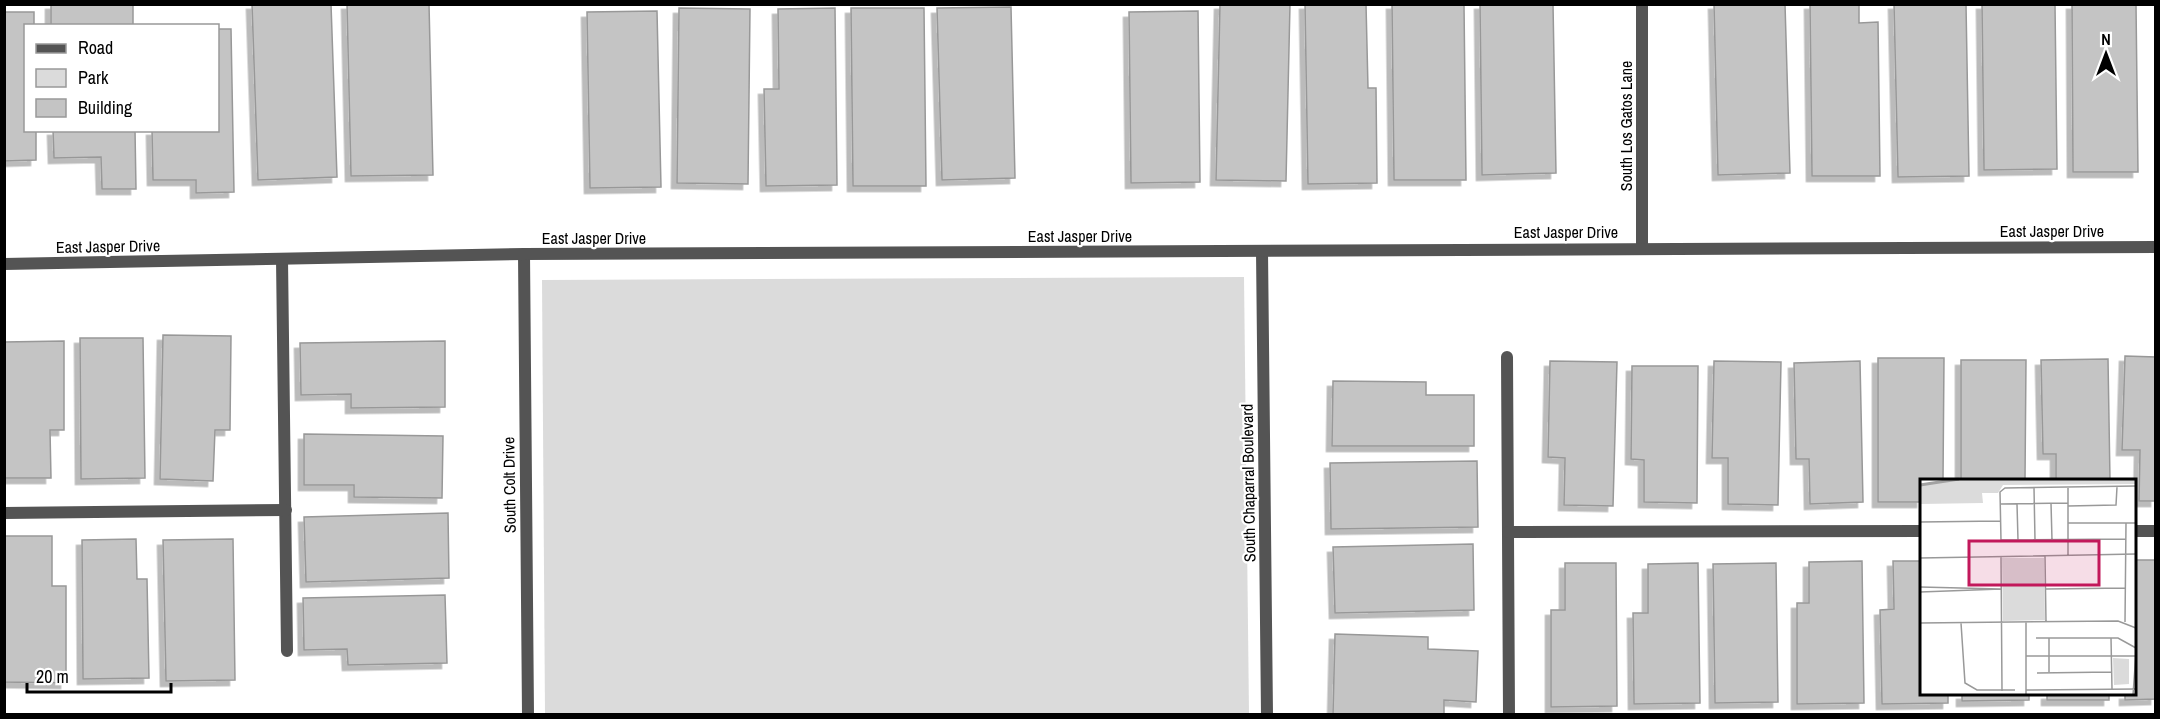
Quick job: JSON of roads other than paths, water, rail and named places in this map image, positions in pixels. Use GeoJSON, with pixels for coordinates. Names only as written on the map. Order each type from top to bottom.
{"type":"FeatureCollection","features":[{"type":"Feature","properties":{"kind":"street","name":"South Los Gatos Lane"},"geometry":{"type":"LineString","coordinates":[[1642,4],[1642,248]]}},
{"type":"Feature","properties":{"kind":"street","name":"East Jasper Drive"},"geometry":{"type":"LineString","coordinates":[[4,264],[524,254],[2156,247]]}},
{"type":"Feature","properties":{"kind":"street","name":"South Chaparral Boulevard"},"geometry":{"type":"LineString","coordinates":[[1262,251],[1267,714]]}},
{"type":"Feature","properties":{"kind":"street","name":"South Colt Drive"},"geometry":{"type":"LineString","coordinates":[[524,254],[528,714]]}},
{"type":"Feature","properties":{"kind":"street"},"geometry":{"type":"LineString","coordinates":[[282,259],[287,651]]}},
{"type":"Feature","properties":{"kind":"street"},"geometry":{"type":"LineString","coordinates":[[1507,357],[1509,714]]}},
{"type":"Feature","properties":{"kind":"street"},"geometry":{"type":"LineString","coordinates":[[4,513],[286,510]]}},
{"type":"Feature","properties":{"kind":"street"},"geometry":{"type":"LineString","coordinates":[[1508,532],[1920,531]]}},
{"type":"Feature","properties":{"kind":"street"},"geometry":{"type":"LineString","coordinates":[[2136,531],[2156,531]]}}]}
